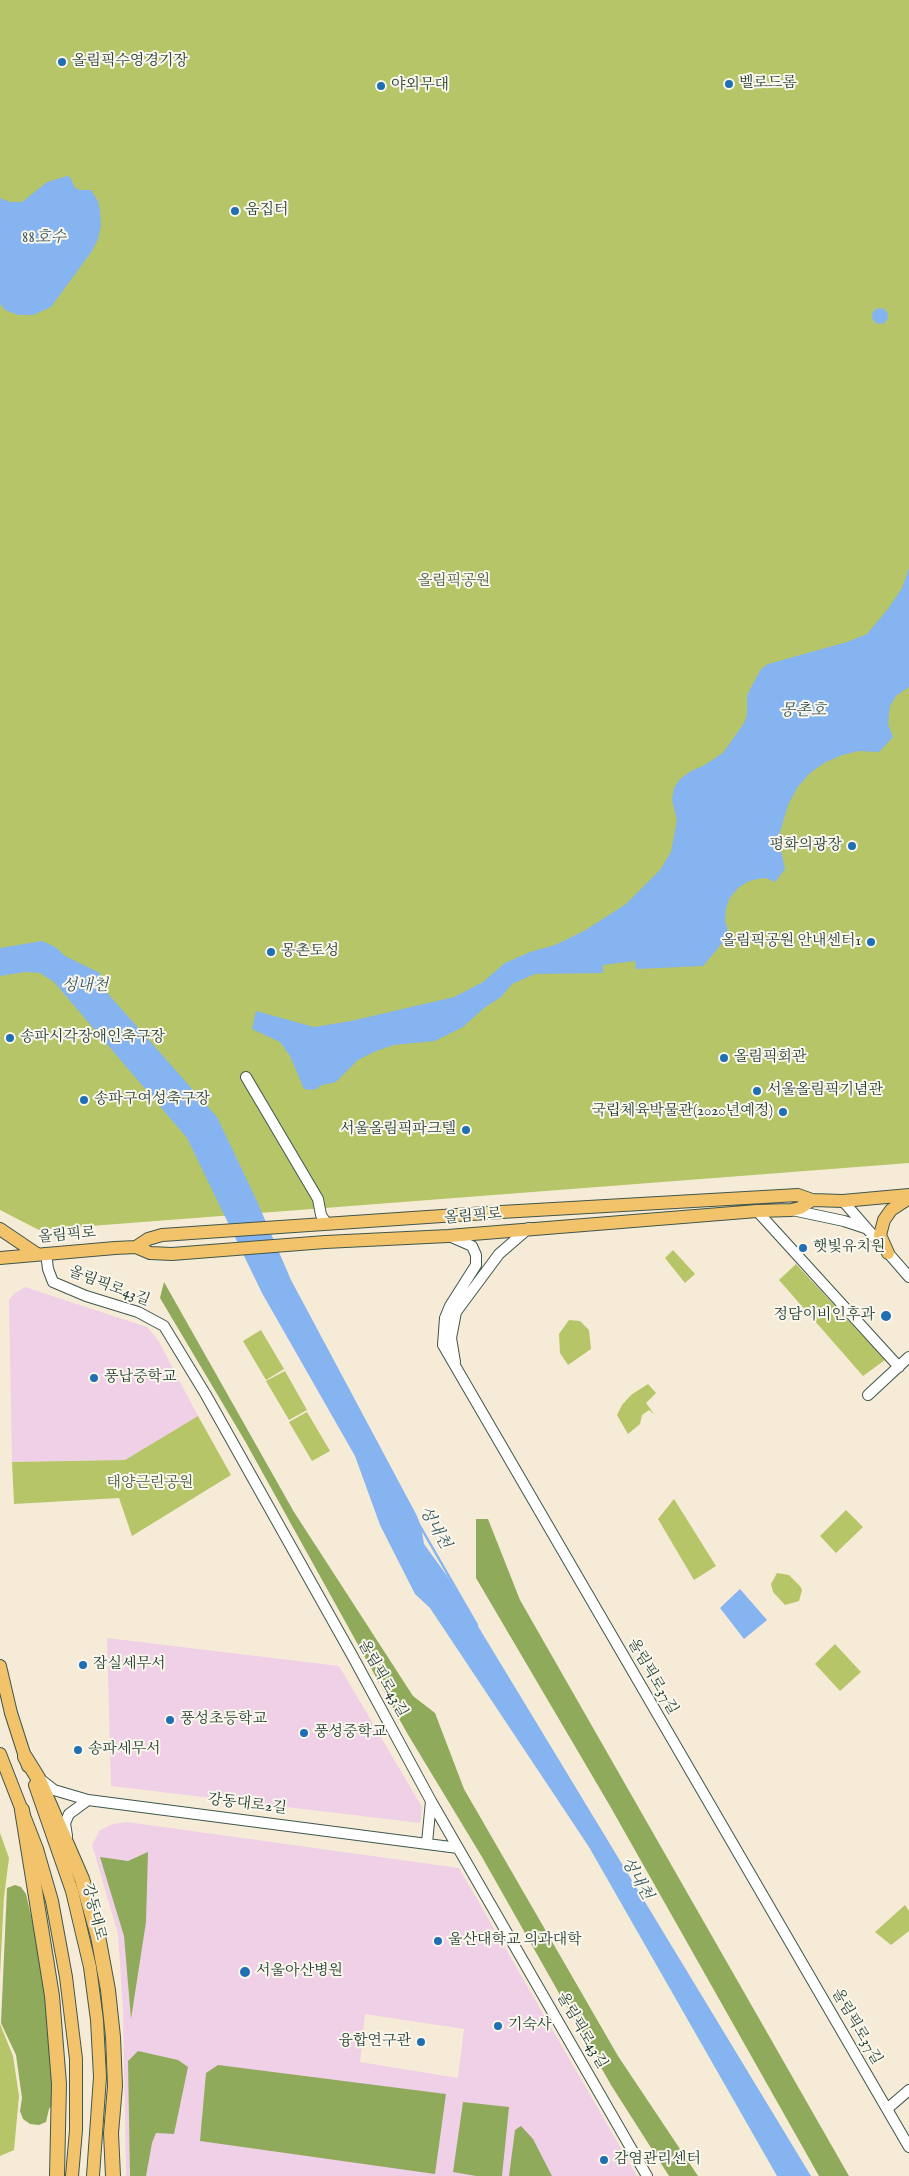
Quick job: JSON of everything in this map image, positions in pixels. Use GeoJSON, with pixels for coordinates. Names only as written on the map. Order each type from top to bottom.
{"type":"FeatureCollection","features":[{"type":"Feature","properties":{"kind":"highway"},"geometry":{"type":"LineString","coordinates":[[25,1757],[38,1778],[82,1879],[108,1990],[115,2086],[111,2133],[113,2176]]}},
{"type":"Feature","properties":{"kind":"highway"},"geometry":{"type":"LineString","coordinates":[[22,1810],[52,1996],[59,2084],[57,2176]]}},
{"type":"Feature","properties":{"kind":"main road","name":"올림픽로"},"geometry":{"type":"LineString","coordinates":[[136,1247],[148,1239],[162,1235],[324,1224],[755,1197],[798,1195],[812,1200],[843,1201],[909,1196]]}},
{"type":"Feature","properties":{"kind":"main road"},"geometry":{"type":"LineString","coordinates":[[888,1253],[880,1235],[884,1220],[891,1210],[909,1196]]}},
{"type":"Feature","properties":{"kind":"main road","name":"올림픽로"},"geometry":{"type":"LineString","coordinates":[[0,1258],[136,1247],[150,1253],[172,1254],[325,1242],[448,1236],[757,1210],[791,1210],[800,1208],[812,1200]]}},
{"type":"Feature","properties":{"kind":"main road"},"geometry":{"type":"LineString","coordinates":[[0,1229],[41,1254]]}},
{"type":"Feature","properties":{"kind":"main road","name":"강동대로"},"geometry":{"type":"LineString","coordinates":[[0,1666],[11,1713],[25,1757],[72,1891],[90,1967],[97,2020],[100,2077],[93,2176]]}},
{"type":"Feature","properties":{"kind":"main road"},"geometry":{"type":"LineString","coordinates":[[1,1762],[37,1849],[52,1901],[66,1977],[76,2059],[76,2130],[72,2176]]}},
{"type":"Feature","properties":{"kind":"street"},"geometry":{"type":"LineString","coordinates":[[246,1077],[318,1199],[324,1224]]}},
{"type":"Feature","properties":{"kind":"street"},"geometry":{"type":"LineString","coordinates":[[843,1201],[909,1277]]}},
{"type":"Feature","properties":{"kind":"street"},"geometry":{"type":"LineString","coordinates":[[757,1210],[899,1367]]}},
{"type":"Feature","properties":{"kind":"street"},"geometry":{"type":"LineString","coordinates":[[791,1210],[844,1221],[867,1229]]}},
{"type":"Feature","properties":{"kind":"street","name":"올림픽로37길"},"geometry":{"type":"LineString","coordinates":[[530,1228],[500,1254],[456,1312],[451,1338],[456,1368],[909,2147]]}},
{"type":"Feature","properties":{"kind":"street"},"geometry":{"type":"LineString","coordinates":[[448,1236],[472,1246],[476,1255],[476,1265],[450,1306],[445,1318],[443,1345],[456,1368]]}},
{"type":"Feature","properties":{"kind":"street","name":"올림픽로43길"},"geometry":{"type":"LineString","coordinates":[[41,1254],[54,1282],[86,1296],[138,1312],[164,1326],[206,1395],[431,1801],[647,2176]]}},
{"type":"Feature","properties":{"kind":"street"},"geometry":{"type":"LineString","coordinates":[[868,1395],[909,1357]]}},
{"type":"Feature","properties":{"kind":"street","name":"강동대로2길"},"geometry":{"type":"LineString","coordinates":[[38,1778],[54,1790],[88,1800],[458,1848]]}},
{"type":"Feature","properties":{"kind":"street"},"geometry":{"type":"LineString","coordinates":[[67,1845],[65,1823],[69,1814],[88,1800]]}},
{"type":"Feature","properties":{"kind":"street"},"geometry":{"type":"LineString","coordinates":[[427,1843],[431,1801]]}},
{"type":"Feature","properties":{"kind":"street"},"geometry":{"type":"LineString","coordinates":[[887,2109],[909,2090]]}},
{"type":"Feature","properties":{"kind":"street"},"geometry":{"type":"LineString","coordinates":[[108,2176],[111,2133]]}},
{"type":"Feature","properties":{"kind":"shaded area","name":"풍납중학교"},"geometry":{"type":"Polygon","coordinates":[[[25,1287],[147,1327],[158,1340],[198,1416],[125,1460],[12,1462],[9,1300],[14,1294],[25,1287]]]}},
{"type":"Feature","properties":{"kind":"shaded area"},"geometry":{"type":"Polygon","coordinates":[[[107,1638],[339,1666],[422,1807],[420,1823],[111,1786],[107,1638]]]}},
{"type":"Feature","properties":{"kind":"shaded area","name":"서울아산병원"},"geometry":{"type":"Polygon","coordinates":[[[127,1822],[459,1868],[637,2176],[126,2176],[123,2009],[118,1934],[92,1845],[100,1830],[114,1824],[127,1822]],[[365,2014],[360,2062],[458,2078],[464,2029],[365,2014]]]}},
{"type":"Feature","properties":{"kind":"green space","name":"올림픽공원"},"geometry":{"type":"Polygon","coordinates":[[[0,0],[909,0],[909,1163],[39,1230],[0,1210],[0,0]]]}},
{"type":"Feature","properties":{"kind":"green space"},"geometry":{"type":"Polygon","coordinates":[[[673,1250],[695,1274],[685,1283],[665,1258],[673,1250]]]}},
{"type":"Feature","properties":{"kind":"green space"},"geometry":{"type":"Polygon","coordinates":[[[796,1264],[885,1360],[863,1376],[779,1280],[796,1264]]]}},
{"type":"Feature","properties":{"kind":"green space"},"geometry":{"type":"Polygon","coordinates":[[[164,1282],[294,1512],[413,1696],[435,1713],[464,1789],[618,2056],[698,2176],[669,2176],[611,2085],[482,1857],[407,1733],[245,1441],[160,1298],[164,1282]]]}},
{"type":"Feature","properties":{"kind":"green space"},"geometry":{"type":"Polygon","coordinates":[[[569,1320],[580,1321],[589,1330],[591,1349],[568,1365],[560,1353],[559,1334],[569,1320]]]}},
{"type":"Feature","properties":{"kind":"green space"},"geometry":{"type":"Polygon","coordinates":[[[261,1330],[284,1369],[266,1380],[243,1341],[261,1330]]]}},
{"type":"Feature","properties":{"kind":"green space"},"geometry":{"type":"Polygon","coordinates":[[[285,1371],[307,1410],[289,1420],[266,1381],[285,1371]]]}},
{"type":"Feature","properties":{"kind":"green space"},"geometry":{"type":"Polygon","coordinates":[[[648,1384],[656,1393],[646,1403],[654,1414],[649,1410],[642,1415],[640,1424],[628,1434],[617,1415],[622,1405],[631,1395],[648,1384]]]}},
{"type":"Feature","properties":{"kind":"green space"},"geometry":{"type":"Polygon","coordinates":[[[307,1412],[330,1451],[312,1461],[289,1422],[307,1412]]]}},
{"type":"Feature","properties":{"kind":"green space","name":"태양근린공원"},"geometry":{"type":"Polygon","coordinates":[[[198,1416],[231,1475],[132,1536],[119,1498],[14,1504],[12,1462],[125,1460],[198,1416]]]}},
{"type":"Feature","properties":{"kind":"green space"},"geometry":{"type":"Polygon","coordinates":[[[674,1499],[716,1566],[694,1580],[658,1519],[674,1499]]]}},
{"type":"Feature","properties":{"kind":"green space"},"geometry":{"type":"Polygon","coordinates":[[[846,1510],[863,1527],[836,1553],[820,1536],[846,1510]]]}},
{"type":"Feature","properties":{"kind":"green space"},"geometry":{"type":"Polygon","coordinates":[[[476,1519],[488,1519],[520,1600],[849,2176],[819,2176],[610,1806],[476,1578],[476,1519]]]}},
{"type":"Feature","properties":{"kind":"green space"},"geometry":{"type":"Polygon","coordinates":[[[777,1573],[789,1575],[800,1586],[802,1590],[799,1601],[785,1605],[773,1592],[771,1584],[777,1573]]]}},
{"type":"Feature","properties":{"kind":"green space"},"geometry":{"type":"Polygon","coordinates":[[[835,1644],[861,1672],[840,1691],[815,1664],[835,1644]]]}},
{"type":"Feature","properties":{"kind":"green space"},"geometry":{"type":"Polygon","coordinates":[[[0,1833],[9,1858],[4,1897],[0,1975],[0,1833]]]}},
{"type":"Feature","properties":{"kind":"green space"},"geometry":{"type":"Polygon","coordinates":[[[148,1852],[146,1922],[131,2019],[124,1936],[100,1857],[128,1861],[148,1852]]]}},
{"type":"Feature","properties":{"kind":"green space"},"geometry":{"type":"Polygon","coordinates":[[[15,1885],[21,1887],[26,1894],[50,1998],[55,2102],[49,2109],[46,2122],[39,2125],[30,2124],[23,2119],[20,2111],[22,2098],[16,2055],[1,2023],[7,1888],[15,1885]]]}},
{"type":"Feature","properties":{"kind":"green space"},"geometry":{"type":"Polygon","coordinates":[[[905,1905],[909,1911],[909,1931],[891,1945],[875,1932],[905,1905]]]}},
{"type":"Feature","properties":{"kind":"green space"},"geometry":{"type":"Polygon","coordinates":[[[0,2024],[13,2056],[19,2096],[14,2150],[0,2156],[0,2024]]]}},
{"type":"Feature","properties":{"kind":"green space"},"geometry":{"type":"Polygon","coordinates":[[[138,2051],[178,2060],[188,2067],[174,2134],[156,2133],[152,2143],[146,2176],[130,2176],[128,2061],[138,2051]]]}},
{"type":"Feature","properties":{"kind":"green space"},"geometry":{"type":"Polygon","coordinates":[[[218,2065],[446,2094],[435,2174],[200,2141],[206,2073],[218,2065]]]}},
{"type":"Feature","properties":{"kind":"green space"},"geometry":{"type":"Polygon","coordinates":[[[463,2102],[509,2107],[502,2176],[476,2176],[453,2172],[463,2102]]]}},
{"type":"Feature","properties":{"kind":"green space"},"geometry":{"type":"Polygon","coordinates":[[[521,2126],[533,2139],[552,2176],[509,2176],[515,2130],[521,2126]]]}},
{"type":"Feature","properties":{"kind":"water","name":"88호수"},"geometry":{"type":"Polygon","coordinates":[[[67,176],[70,177],[75,188],[91,190],[98,201],[101,226],[98,239],[92,251],[51,307],[33,315],[18,315],[5,310],[0,304],[0,198],[10,202],[22,202],[47,182],[67,176]]]}},
{"type":"Feature","properties":{"kind":"water"},"geometry":{"type":"Polygon","coordinates":[[[880,308],[888,316],[880,324],[872,316],[880,308]]]}},
{"type":"Feature","properties":{"kind":"water","name":"몽촌호"},"geometry":{"type":"Polygon","coordinates":[[[909,568],[909,687],[896,696],[890,706],[888,724],[893,737],[879,752],[859,751],[842,755],[824,763],[810,773],[797,788],[788,805],[780,832],[780,846],[785,869],[775,882],[766,878],[757,879],[747,882],[738,888],[729,899],[726,909],[725,920],[729,935],[703,966],[636,969],[635,961],[603,965],[603,973],[535,974],[512,984],[501,997],[484,1008],[463,1027],[435,1041],[394,1045],[376,1051],[358,1060],[336,1082],[322,1085],[314,1090],[304,1089],[290,1056],[280,1042],[252,1029],[256,1011],[314,1027],[351,1021],[454,997],[483,982],[505,963],[530,952],[555,945],[584,931],[626,904],[660,870],[671,852],[677,820],[672,800],[674,788],[680,779],[691,771],[703,766],[723,753],[744,723],[747,715],[747,695],[761,669],[768,664],[847,642],[867,634],[888,609],[902,588],[909,568]]]}},
{"type":"Feature","properties":{"kind":"water","name":"성내천"},"geometry":{"type":"Polygon","coordinates":[[[42,941],[55,947],[65,956],[100,973],[109,995],[217,1117],[256,1199],[291,1280],[416,1514],[421,1526],[424,1544],[450,1580],[811,2176],[777,2176],[589,1847],[430,1608],[415,1594],[380,1525],[355,1456],[262,1293],[187,1138],[54,982],[40,973],[25,972],[0,976],[0,948],[42,941]]]}},
{"type":"Feature","properties":{"kind":"water"},"geometry":{"type":"Polygon","coordinates":[[[740,1589],[767,1620],[744,1639],[720,1608],[740,1589]]]}},
{"type":"Feature","properties":{"kind":"waterway","name":"성내천"},"geometry":{"type":"LineString","coordinates":[[420,1526],[477,1625]]}},
{"type":"Feature","properties":{"kind":"place","name":"올림픽수영경기장"},"geometry":{"type":"Point","coordinates":[62,62]}},
{"type":"Feature","properties":{"kind":"place","name":"벨로드롬"},"geometry":{"type":"Point","coordinates":[729,84]}},
{"type":"Feature","properties":{"kind":"place","name":"야외무대"},"geometry":{"type":"Point","coordinates":[381,86]}},
{"type":"Feature","properties":{"kind":"place","name":"움집터"},"geometry":{"type":"Point","coordinates":[235,211]}},
{"type":"Feature","properties":{"kind":"place","name":"평화의광장"},"geometry":{"type":"Point","coordinates":[852,846]}},
{"type":"Feature","properties":{"kind":"place","name":"올림픽공원 안내센터1"},"geometry":{"type":"Point","coordinates":[871,942]}},
{"type":"Feature","properties":{"kind":"place","name":"몽촌토성"},"geometry":{"type":"Point","coordinates":[271,952]}},
{"type":"Feature","properties":{"kind":"place","name":"송파시각장애인축구장"},"geometry":{"type":"Point","coordinates":[10,1038]}},
{"type":"Feature","properties":{"kind":"place","name":"올림픽회관"},"geometry":{"type":"Point","coordinates":[724,1058]}},
{"type":"Feature","properties":{"kind":"place","name":"서울올림픽기념관"},"geometry":{"type":"Point","coordinates":[757,1091]}},
{"type":"Feature","properties":{"kind":"place","name":"송파구여성축구장"},"geometry":{"type":"Point","coordinates":[84,1100]}},
{"type":"Feature","properties":{"kind":"place","name":"국립체육박물관(2020년예정)"},"geometry":{"type":"Point","coordinates":[783,1112]}},
{"type":"Feature","properties":{"kind":"place","name":"서울올림픽파크텔"},"geometry":{"type":"Point","coordinates":[466,1130]}},
{"type":"Feature","properties":{"kind":"place","name":"햇빛유치원"},"geometry":{"type":"Point","coordinates":[803,1248]}},
{"type":"Feature","properties":{"kind":"place","name":"정담이비인후과"},"geometry":{"type":"Point","coordinates":[886,1316]}},
{"type":"Feature","properties":{"kind":"place","name":"풍납중학교"},"geometry":{"type":"Point","coordinates":[94,1378]}},
{"type":"Feature","properties":{"kind":"place","name":"잠실세무서"},"geometry":{"type":"Point","coordinates":[83,1665]}},
{"type":"Feature","properties":{"kind":"place","name":"풍성초등학교"},"geometry":{"type":"Point","coordinates":[170,1720]}},
{"type":"Feature","properties":{"kind":"place","name":"풍성중학교"},"geometry":{"type":"Point","coordinates":[304,1733]}},
{"type":"Feature","properties":{"kind":"place","name":"송파세무서"},"geometry":{"type":"Point","coordinates":[78,1750]}},
{"type":"Feature","properties":{"kind":"place","name":"울산대학교 의과대학"},"geometry":{"type":"Point","coordinates":[438,1941]}},
{"type":"Feature","properties":{"kind":"place","name":"서울아산병원"},"geometry":{"type":"Point","coordinates":[245,1972]}},
{"type":"Feature","properties":{"kind":"place","name":"기숙사"},"geometry":{"type":"Point","coordinates":[498,2026]}},
{"type":"Feature","properties":{"kind":"place","name":"융합연구관"},"geometry":{"type":"Point","coordinates":[421,2042]}},
{"type":"Feature","properties":{"kind":"place","name":"감염관리센터"},"geometry":{"type":"Point","coordinates":[604,2160]}}]}
